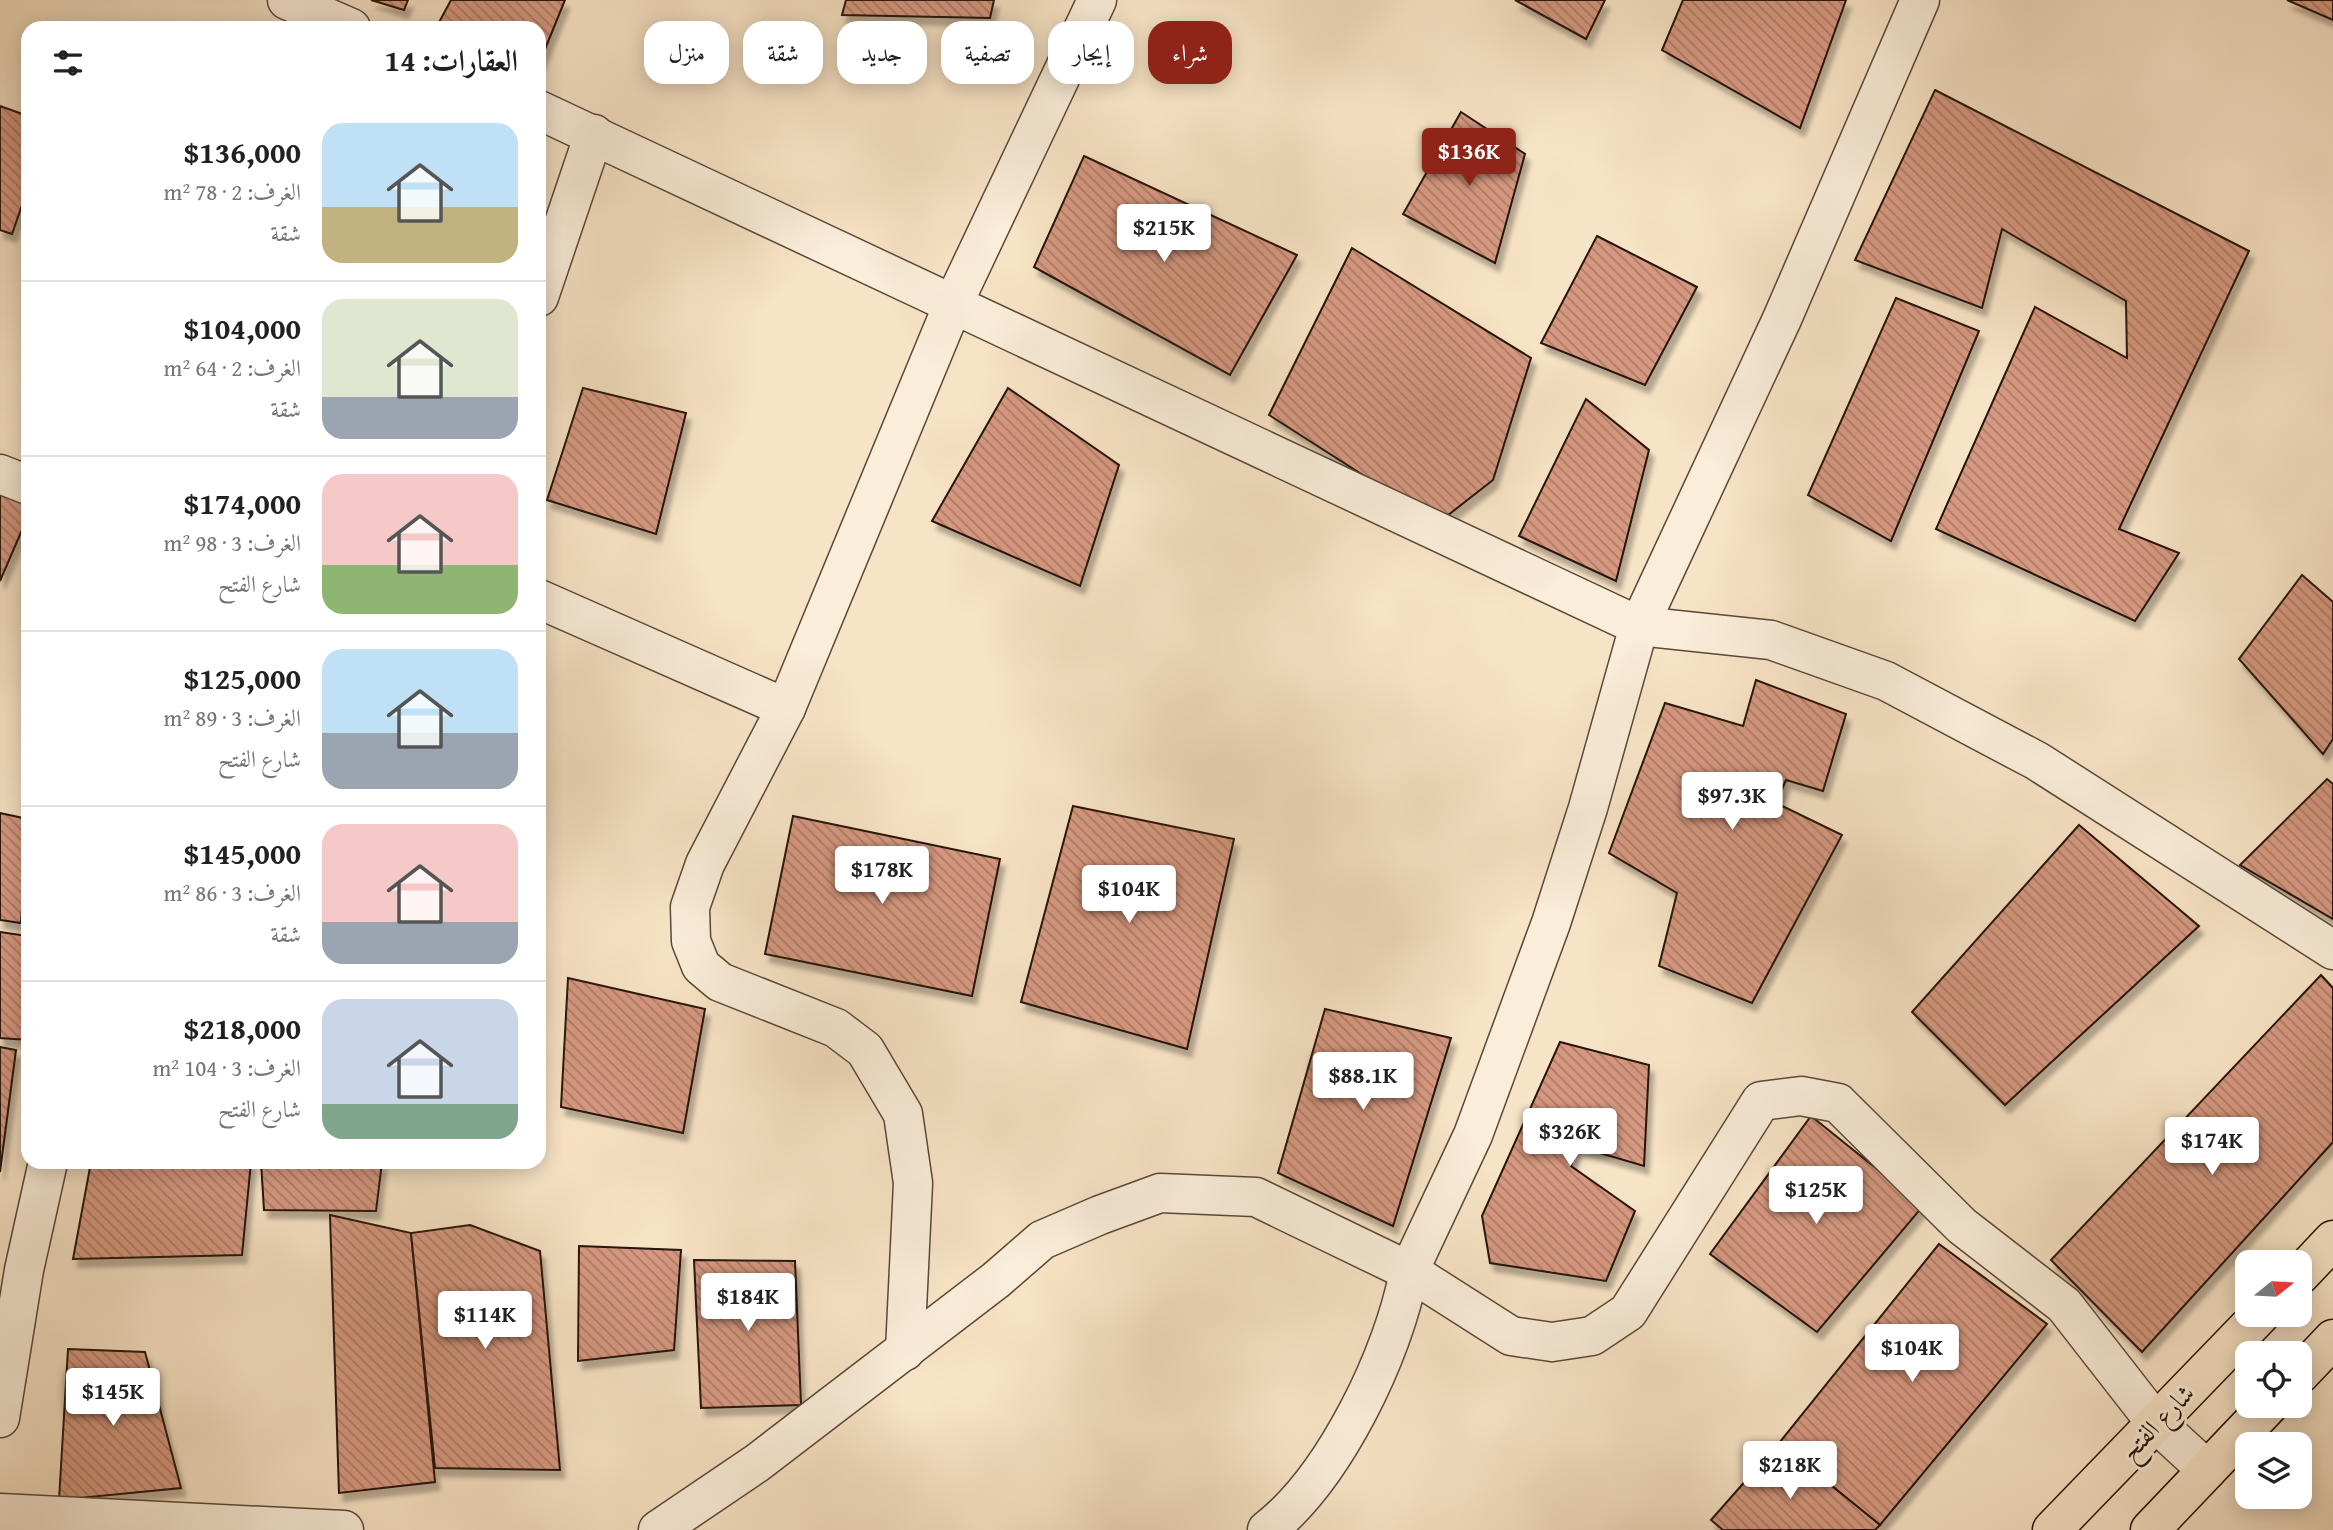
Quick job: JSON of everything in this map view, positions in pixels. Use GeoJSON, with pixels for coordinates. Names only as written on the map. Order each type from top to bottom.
{"type":"FeatureCollection","features":[{"type":"Feature","properties":{"kind":"main road"},"geometry":{"type":"LineString","coordinates":[[2312,1262],[2333,1240]]}},
{"type":"Feature","properties":{"kind":"main road","name":"شارع الفتح"},"geometry":{"type":"LineString","coordinates":[[2052,1530],[2248,1327]]}},
{"type":"Feature","properties":{"kind":"main road"},"geometry":{"type":"LineString","coordinates":[[2312,1361],[2333,1339]]}},
{"type":"Feature","properties":{"kind":"main road"},"geometry":{"type":"LineString","coordinates":[[2150,1530],[2257,1418]]}},
{"type":"Feature","properties":{"kind":"street"},"geometry":{"type":"LineString","coordinates":[[287,0],[335,21]]}},
{"type":"Feature","properties":{"kind":"street"},"geometry":{"type":"LineString","coordinates":[[905,1351],[913,1183],[903,1114],[865,1050],[836,1028],[720,982],[701,966],[691,941],[690,907],[705,864],[786,708],[954,302],[1097,0]]}},
{"type":"Feature","properties":{"kind":"street"},"geometry":{"type":"LineString","coordinates":[[1267,1530],[1290,1512],[1336,1450],[1402,1308],[1409,1271],[1473,1135],[1551,923],[1588,808],[1639,626],[1782,319],[1920,0]]}},
{"type":"Feature","properties":{"kind":"street"},"geometry":{"type":"LineString","coordinates":[[546,113],[954,302],[1639,626],[1771,640],[1886,681],[2037,761],[2333,950]]}},
{"type":"Feature","properties":{"kind":"street"},"geometry":{"type":"LineString","coordinates":[[546,276],[594,134]]}},
{"type":"Feature","properties":{"kind":"street"},"geometry":{"type":"LineString","coordinates":[[0,474],[21,482]]}},
{"type":"Feature","properties":{"kind":"street"},"geometry":{"type":"LineString","coordinates":[[546,602],[786,708]]}},
{"type":"Feature","properties":{"kind":"street"},"geometry":{"type":"LineString","coordinates":[[658,1530],[757,1463],[905,1351],[1042,1240],[1100,1214],[1160,1194],[1256,1197],[1409,1271],[1511,1336],[1552,1342],[1592,1336],[1628,1312],[1761,1101],[1801,1096],[1838,1104],[1962,1226],[2064,1306],[2156,1423],[2207,1470]]}},
{"type":"Feature","properties":{"kind":"street"},"geometry":{"type":"LineString","coordinates":[[0,1418],[24,1270],[46,1169]]}},
{"type":"Feature","properties":{"kind":"street"},"geometry":{"type":"LineString","coordinates":[[0,1513],[344,1530]]}},
{"type":"Feature","properties":{"kind":"building"},"geometry":{"type":"Polygon","coordinates":[[[371,0],[408,0],[404,10],[371,0]]]}},
{"type":"Feature","properties":{"kind":"building"},"geometry":{"type":"Polygon","coordinates":[[[451,0],[565,0],[546,47],[546,21],[440,21],[451,0]]]}},
{"type":"Feature","properties":{"kind":"building"},"geometry":{"type":"Polygon","coordinates":[[[846,0],[994,0],[990,18],[842,15],[846,0]]]}},
{"type":"Feature","properties":{"kind":"building"},"geometry":{"type":"Polygon","coordinates":[[[1515,0],[1605,0],[1586,39],[1515,0]]]}},
{"type":"Feature","properties":{"kind":"building"},"geometry":{"type":"Polygon","coordinates":[[[1683,0],[1846,0],[1800,128],[1662,50],[1683,0]]]}},
{"type":"Feature","properties":{"kind":"building"},"geometry":{"type":"Polygon","coordinates":[[[2287,0],[2333,0],[2333,20],[2287,0]]]}},
{"type":"Feature","properties":{"kind":"building"},"geometry":{"type":"Polygon","coordinates":[[[1935,90],[2249,251],[2119,529],[2179,553],[2135,621],[1936,529],[2035,307],[2127,358],[2126,301],[2002,229],[1982,308],[1855,260],[1935,90]]]}},
{"type":"Feature","properties":{"kind":"building"},"geometry":{"type":"Polygon","coordinates":[[[0,106],[21,114],[21,208],[12,234],[0,230],[0,106]]]}},
{"type":"Feature","properties":{"kind":"building"},"geometry":{"type":"Polygon","coordinates":[[[1461,112],[1525,154],[1495,263],[1403,214],[1461,112]]]}},
{"type":"Feature","properties":{"kind":"building"},"geometry":{"type":"Polygon","coordinates":[[[1084,156],[1297,255],[1230,375],[1034,267],[1084,156]]]}},
{"type":"Feature","properties":{"kind":"building"},"geometry":{"type":"Polygon","coordinates":[[[1597,236],[1697,287],[1645,385],[1541,343],[1597,236]]]}},
{"type":"Feature","properties":{"kind":"building"},"geometry":{"type":"Polygon","coordinates":[[[1352,248],[1531,358],[1493,480],[1438,523],[1269,415],[1352,248]]]}},
{"type":"Feature","properties":{"kind":"building"},"geometry":{"type":"Polygon","coordinates":[[[1896,298],[1979,331],[1891,541],[1808,495],[1896,298]]]}},
{"type":"Feature","properties":{"kind":"building"},"geometry":{"type":"Polygon","coordinates":[[[583,388],[686,413],[656,534],[547,500],[583,388]]]}},
{"type":"Feature","properties":{"kind":"building"},"geometry":{"type":"Polygon","coordinates":[[[1008,388],[1119,465],[1080,586],[932,521],[1008,388]]]}},
{"type":"Feature","properties":{"kind":"building"},"geometry":{"type":"Polygon","coordinates":[[[1586,399],[1649,450],[1616,581],[1519,536],[1586,399]]]}},
{"type":"Feature","properties":{"kind":"building"},"geometry":{"type":"Polygon","coordinates":[[[0,493],[21,502],[21,532],[0,581],[0,493]]]}},
{"type":"Feature","properties":{"kind":"building"},"geometry":{"type":"Polygon","coordinates":[[[2302,575],[2333,602],[2333,739],[2323,754],[2239,659],[2302,575]]]}},
{"type":"Feature","properties":{"kind":"building"},"geometry":{"type":"Polygon","coordinates":[[[1756,680],[1846,714],[1823,791],[1786,780],[1776,803],[1842,835],[1752,1003],[1659,966],[1677,893],[1609,853],[1665,703],[1743,726],[1756,680]]]}},
{"type":"Feature","properties":{"kind":"building"},"geometry":{"type":"Polygon","coordinates":[[[2327,779],[2333,784],[2333,919],[2240,865],[2327,779]]]}},
{"type":"Feature","properties":{"kind":"building"},"geometry":{"type":"Polygon","coordinates":[[[1073,806],[1234,839],[1187,1049],[1021,1002],[1073,806]]]}},
{"type":"Feature","properties":{"kind":"building"},"geometry":{"type":"Polygon","coordinates":[[[0,813],[21,818],[21,923],[0,920],[0,813]]]}},
{"type":"Feature","properties":{"kind":"building"},"geometry":{"type":"Polygon","coordinates":[[[793,816],[1000,859],[972,996],[765,954],[793,816]]]}},
{"type":"Feature","properties":{"kind":"building"},"geometry":{"type":"Polygon","coordinates":[[[2079,825],[2199,926],[2005,1105],[1912,1012],[2079,825]]]}},
{"type":"Feature","properties":{"kind":"building"},"geometry":{"type":"Polygon","coordinates":[[[0,932],[21,935],[21,1040],[0,1038],[0,932]]]}},
{"type":"Feature","properties":{"kind":"building"},"geometry":{"type":"Polygon","coordinates":[[[2321,975],[2333,988],[2333,1142],[2142,1352],[2051,1260],[2321,975]]]}},
{"type":"Feature","properties":{"kind":"building"},"geometry":{"type":"Polygon","coordinates":[[[568,978],[705,1009],[683,1133],[561,1107],[568,978]]]}},
{"type":"Feature","properties":{"kind":"building"},"geometry":{"type":"Polygon","coordinates":[[[1325,1009],[1451,1038],[1393,1226],[1278,1173],[1325,1009]]]}},
{"type":"Feature","properties":{"kind":"building"},"geometry":{"type":"Polygon","coordinates":[[[1560,1042],[1649,1065],[1644,1166],[1576,1146],[1571,1166],[1635,1211],[1606,1281],[1490,1263],[1482,1216],[1560,1042]]]}},
{"type":"Feature","properties":{"kind":"building"},"geometry":{"type":"Polygon","coordinates":[[[0,1047],[16,1050],[0,1172],[0,1047]]]}},
{"type":"Feature","properties":{"kind":"building"},"geometry":{"type":"Polygon","coordinates":[[[1811,1116],[1923,1206],[1817,1332],[1710,1254],[1811,1116]]]}},
{"type":"Feature","properties":{"kind":"building"},"geometry":{"type":"Polygon","coordinates":[[[90,1169],[250,1169],[242,1255],[73,1259],[90,1169]]]}},
{"type":"Feature","properties":{"kind":"building"},"geometry":{"type":"Polygon","coordinates":[[[261,1169],[381,1169],[376,1211],[264,1210],[261,1169]]]}},
{"type":"Feature","properties":{"kind":"building"},"geometry":{"type":"Polygon","coordinates":[[[330,1215],[411,1233],[435,1482],[339,1493],[330,1215]]]}},
{"type":"Feature","properties":{"kind":"building"},"geometry":{"type":"Polygon","coordinates":[[[470,1225],[540,1251],[560,1470],[435,1468],[411,1233],[470,1225]]]}},
{"type":"Feature","properties":{"kind":"building"},"geometry":{"type":"Polygon","coordinates":[[[1939,1244],[2047,1324],[1880,1525],[1779,1443],[1939,1244]]]}},
{"type":"Feature","properties":{"kind":"building"},"geometry":{"type":"Polygon","coordinates":[[[579,1246],[681,1250],[674,1350],[578,1361],[579,1246]]]}},
{"type":"Feature","properties":{"kind":"building"},"geometry":{"type":"Polygon","coordinates":[[[694,1260],[795,1261],[801,1405],[701,1408],[694,1260]]]}},
{"type":"Feature","properties":{"kind":"building"},"geometry":{"type":"Polygon","coordinates":[[[68,1349],[145,1352],[181,1488],[59,1500],[68,1349]]]}},
{"type":"Feature","properties":{"kind":"building"},"geometry":{"type":"Polygon","coordinates":[[[1779,1443],[1880,1525],[1875,1530],[1723,1530],[1711,1520],[1779,1443]]]}}]}
